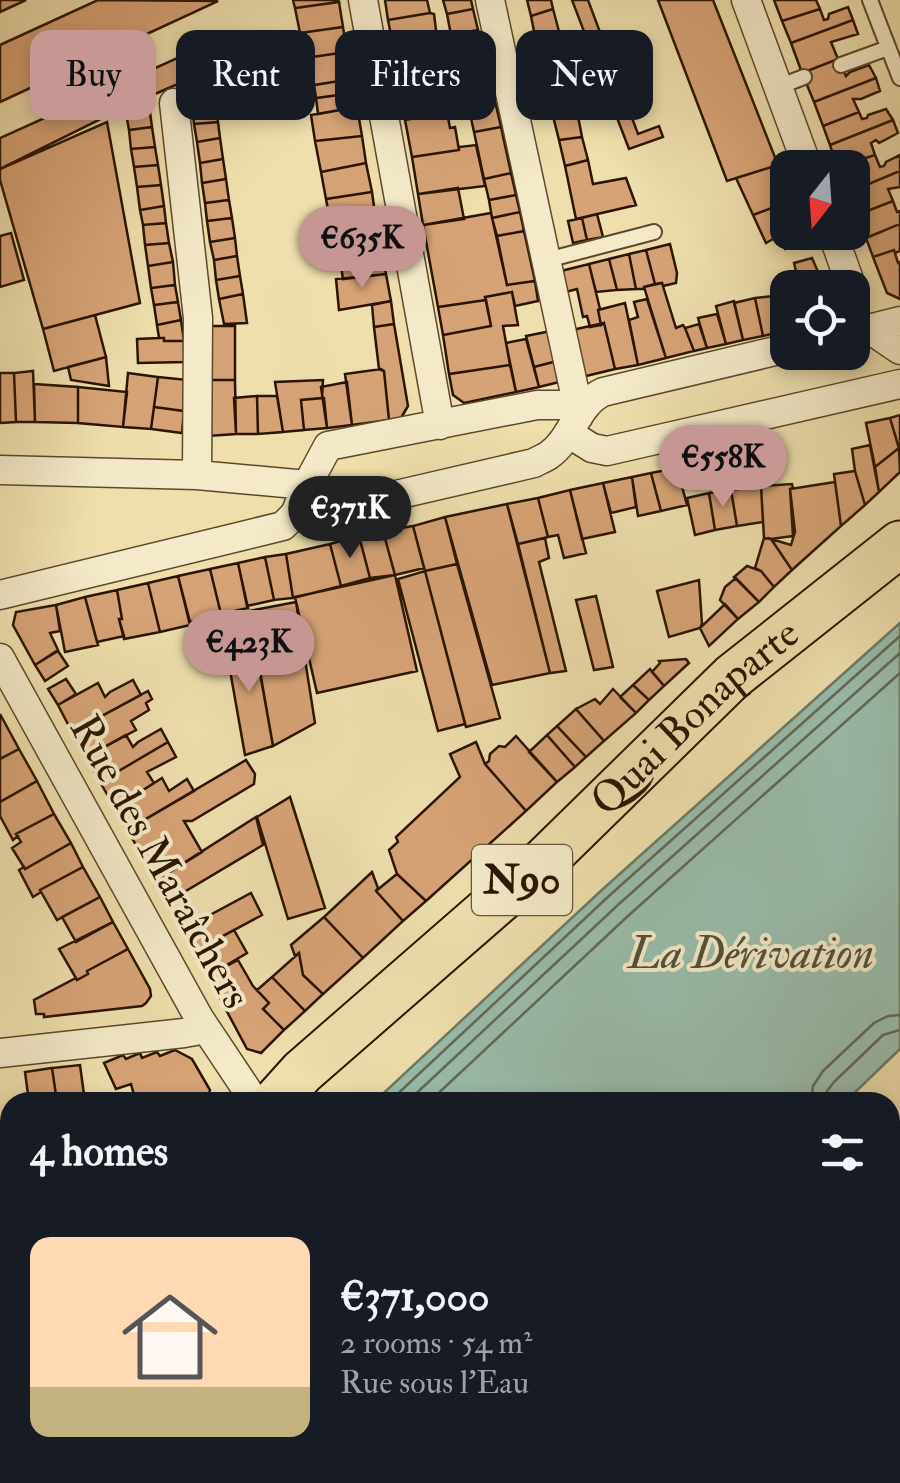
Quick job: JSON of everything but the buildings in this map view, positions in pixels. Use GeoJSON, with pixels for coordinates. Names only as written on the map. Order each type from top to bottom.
{"type":"FeatureCollection","features":[{"type":"Feature","properties":{"kind":"main road"},"geometry":{"type":"LineString","coordinates":[[732,677],[900,510]]}},
{"type":"Feature","properties":{"kind":"main road","name":"Quai Bonaparte"},"geometry":{"type":"LineString","coordinates":[[288,1087],[544,861],[732,677],[900,544]]}},
{"type":"Feature","properties":{"kind":"street"},"geometry":{"type":"LineString","coordinates":[[363,0],[440,425]]}},
{"type":"Feature","properties":{"kind":"street"},"geometry":{"type":"LineString","coordinates":[[490,0],[578,418],[592,448],[608,451],[900,384]]}},
{"type":"Feature","properties":{"kind":"street"},"geometry":{"type":"LineString","coordinates":[[746,0],[791,82],[804,150]]}},
{"type":"Feature","properties":{"kind":"street"},"geometry":{"type":"LineString","coordinates":[[174,103],[198,318],[197,474]]}},
{"type":"Feature","properties":{"kind":"street"},"geometry":{"type":"LineString","coordinates":[[870,329],[900,321]]}},
{"type":"Feature","properties":{"kind":"street"},"geometry":{"type":"LineString","coordinates":[[870,335],[900,350]]}},
{"type":"Feature","properties":{"kind":"street"},"geometry":{"type":"LineString","coordinates":[[0,470],[197,474],[307,485],[366,502],[534,462],[551,454],[596,395],[770,352]]}},
{"type":"Feature","properties":{"kind":"street"},"geometry":{"type":"LineString","coordinates":[[0,595],[282,526],[295,514],[328,446],[537,405],[564,405],[578,418]]}},
{"type":"Feature","properties":{"kind":"street","name":"Rue des Maraîchers"},"geometry":{"type":"LineString","coordinates":[[0,658],[206,1029],[250,1092]]}},
{"type":"Feature","properties":{"kind":"street"},"geometry":{"type":"LineString","coordinates":[[0,1053],[206,1029]]}},
{"type":"Feature","properties":{"kind":"lane"},"geometry":{"type":"LineString","coordinates":[[870,0],[900,78]]}},
{"type":"Feature","properties":{"kind":"lane"},"geometry":{"type":"LineString","coordinates":[[841,64],[888,48]]}},
{"type":"Feature","properties":{"kind":"lane"},"geometry":{"type":"LineString","coordinates":[[547,260],[654,232]]}},
{"type":"Feature","properties":{"kind":"water","name":"La Dérivation"},"geometry":{"type":"Polygon","coordinates":[[[900,623],[900,1049],[855,1092],[385,1092],[604,888],[900,623]]]}}]}
